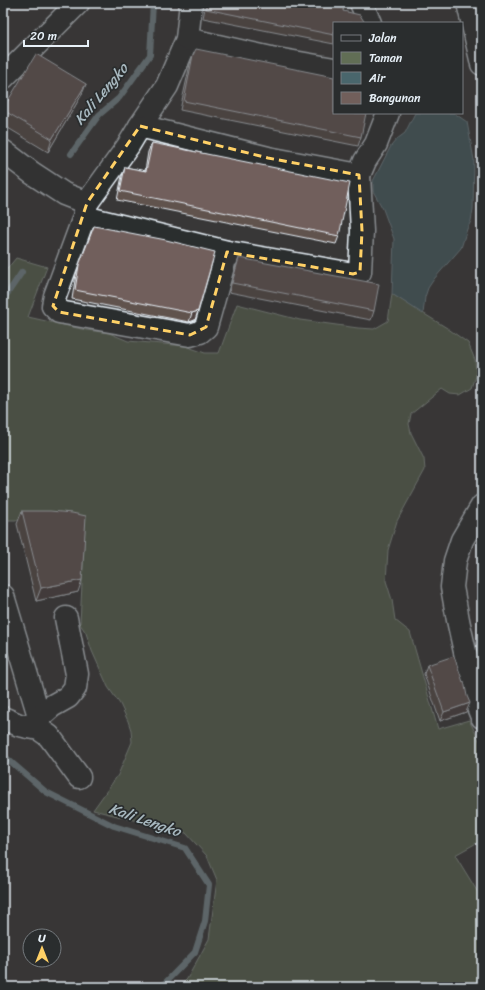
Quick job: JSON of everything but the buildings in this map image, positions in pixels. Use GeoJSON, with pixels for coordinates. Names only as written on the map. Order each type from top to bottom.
{"type":"FeatureCollection","features":[{"type":"Feature","properties":{"kind":"street"},"geometry":{"type":"LineString","coordinates":[[3,78],[78,3]]}},
{"type":"Feature","properties":{"kind":"street"},"geometry":{"type":"LineString","coordinates":[[191,3],[187,39],[167,86],[85,210],[55,296],[53,306],[59,312],[190,335],[200,332],[206,327],[228,252]]}},
{"type":"Feature","properties":{"kind":"street"},"geometry":{"type":"LineString","coordinates":[[361,3],[370,22]]}},
{"type":"Feature","properties":{"kind":"street"},"geometry":{"type":"LineString","coordinates":[[468,3],[482,64]]}},
{"type":"Feature","properties":{"kind":"street"},"geometry":{"type":"LineString","coordinates":[[187,39],[271,58],[333,69]]}},
{"type":"Feature","properties":{"kind":"street"},"geometry":{"type":"LineString","coordinates":[[3,151],[85,210],[228,252],[352,274],[360,272],[362,231],[359,175],[365,161],[376,144],[388,114]]}},
{"type":"Feature","properties":{"kind":"street"},"geometry":{"type":"LineString","coordinates":[[140,126],[268,158],[359,175]]}},
{"type":"Feature","properties":{"kind":"street"},"geometry":{"type":"LineString","coordinates":[[482,506],[462,540],[455,561],[452,587],[476,702],[482,717]]}},
{"type":"Feature","properties":{"kind":"street"},"geometry":{"type":"LineString","coordinates":[[3,596],[33,722],[48,736],[79,778]]}},
{"type":"Feature","properties":{"kind":"street"},"geometry":{"type":"LineString","coordinates":[[3,718],[19,725],[33,722],[52,706],[68,697],[75,688],[77,674],[66,618]]}},
{"type":"Feature","properties":{"kind":"highlighted area"},"geometry":{"type":"Polygon","coordinates":[[[140,126],[268,158],[359,175],[362,231],[360,272],[353,274],[227,252],[206,327],[190,335],[59,312],[53,306],[87,203],[140,126]]]}},
{"type":"Feature","properties":{"kind":"green space"},"geometry":{"type":"Polygon","coordinates":[[[16,258],[47,267],[28,317],[86,330],[109,333],[128,341],[185,346],[205,353],[219,353],[237,304],[300,320],[374,329],[388,321],[392,294],[447,328],[468,343],[475,360],[476,376],[472,388],[460,395],[450,394],[442,389],[411,414],[409,424],[411,433],[424,459],[425,470],[397,521],[388,550],[386,581],[392,600],[395,620],[410,632],[438,729],[469,720],[482,746],[482,840],[455,855],[482,899],[482,987],[179,987],[187,979],[209,939],[217,880],[207,856],[186,833],[93,810],[118,775],[132,742],[131,730],[128,721],[120,704],[108,687],[92,651],[86,633],[80,624],[85,524],[25,520],[8,520],[3,522],[3,274],[16,258]]]}},
{"type":"Feature","properties":{"kind":"water"},"geometry":{"type":"Polygon","coordinates":[[[414,114],[455,114],[467,122],[474,160],[473,209],[471,221],[461,248],[428,288],[425,297],[423,314],[392,294],[394,239],[383,209],[373,191],[373,181],[391,146],[405,133],[414,114]]]}},
{"type":"Feature","properties":{"kind":"waterway","name":"Kali Lengko"},"geometry":{"type":"LineString","coordinates":[[71,154],[99,115],[119,98],[150,55],[153,3]]}},
{"type":"Feature","properties":{"kind":"waterway","name":"Kali Lengko"},"geometry":{"type":"LineString","coordinates":[[3,300],[22,272]]}},
{"type":"Feature","properties":{"kind":"waterway","name":"Kali Lengko"},"geometry":{"type":"LineString","coordinates":[[3,755],[46,792],[114,826],[185,848],[209,885],[205,921],[195,952],[161,987]]}}]}
